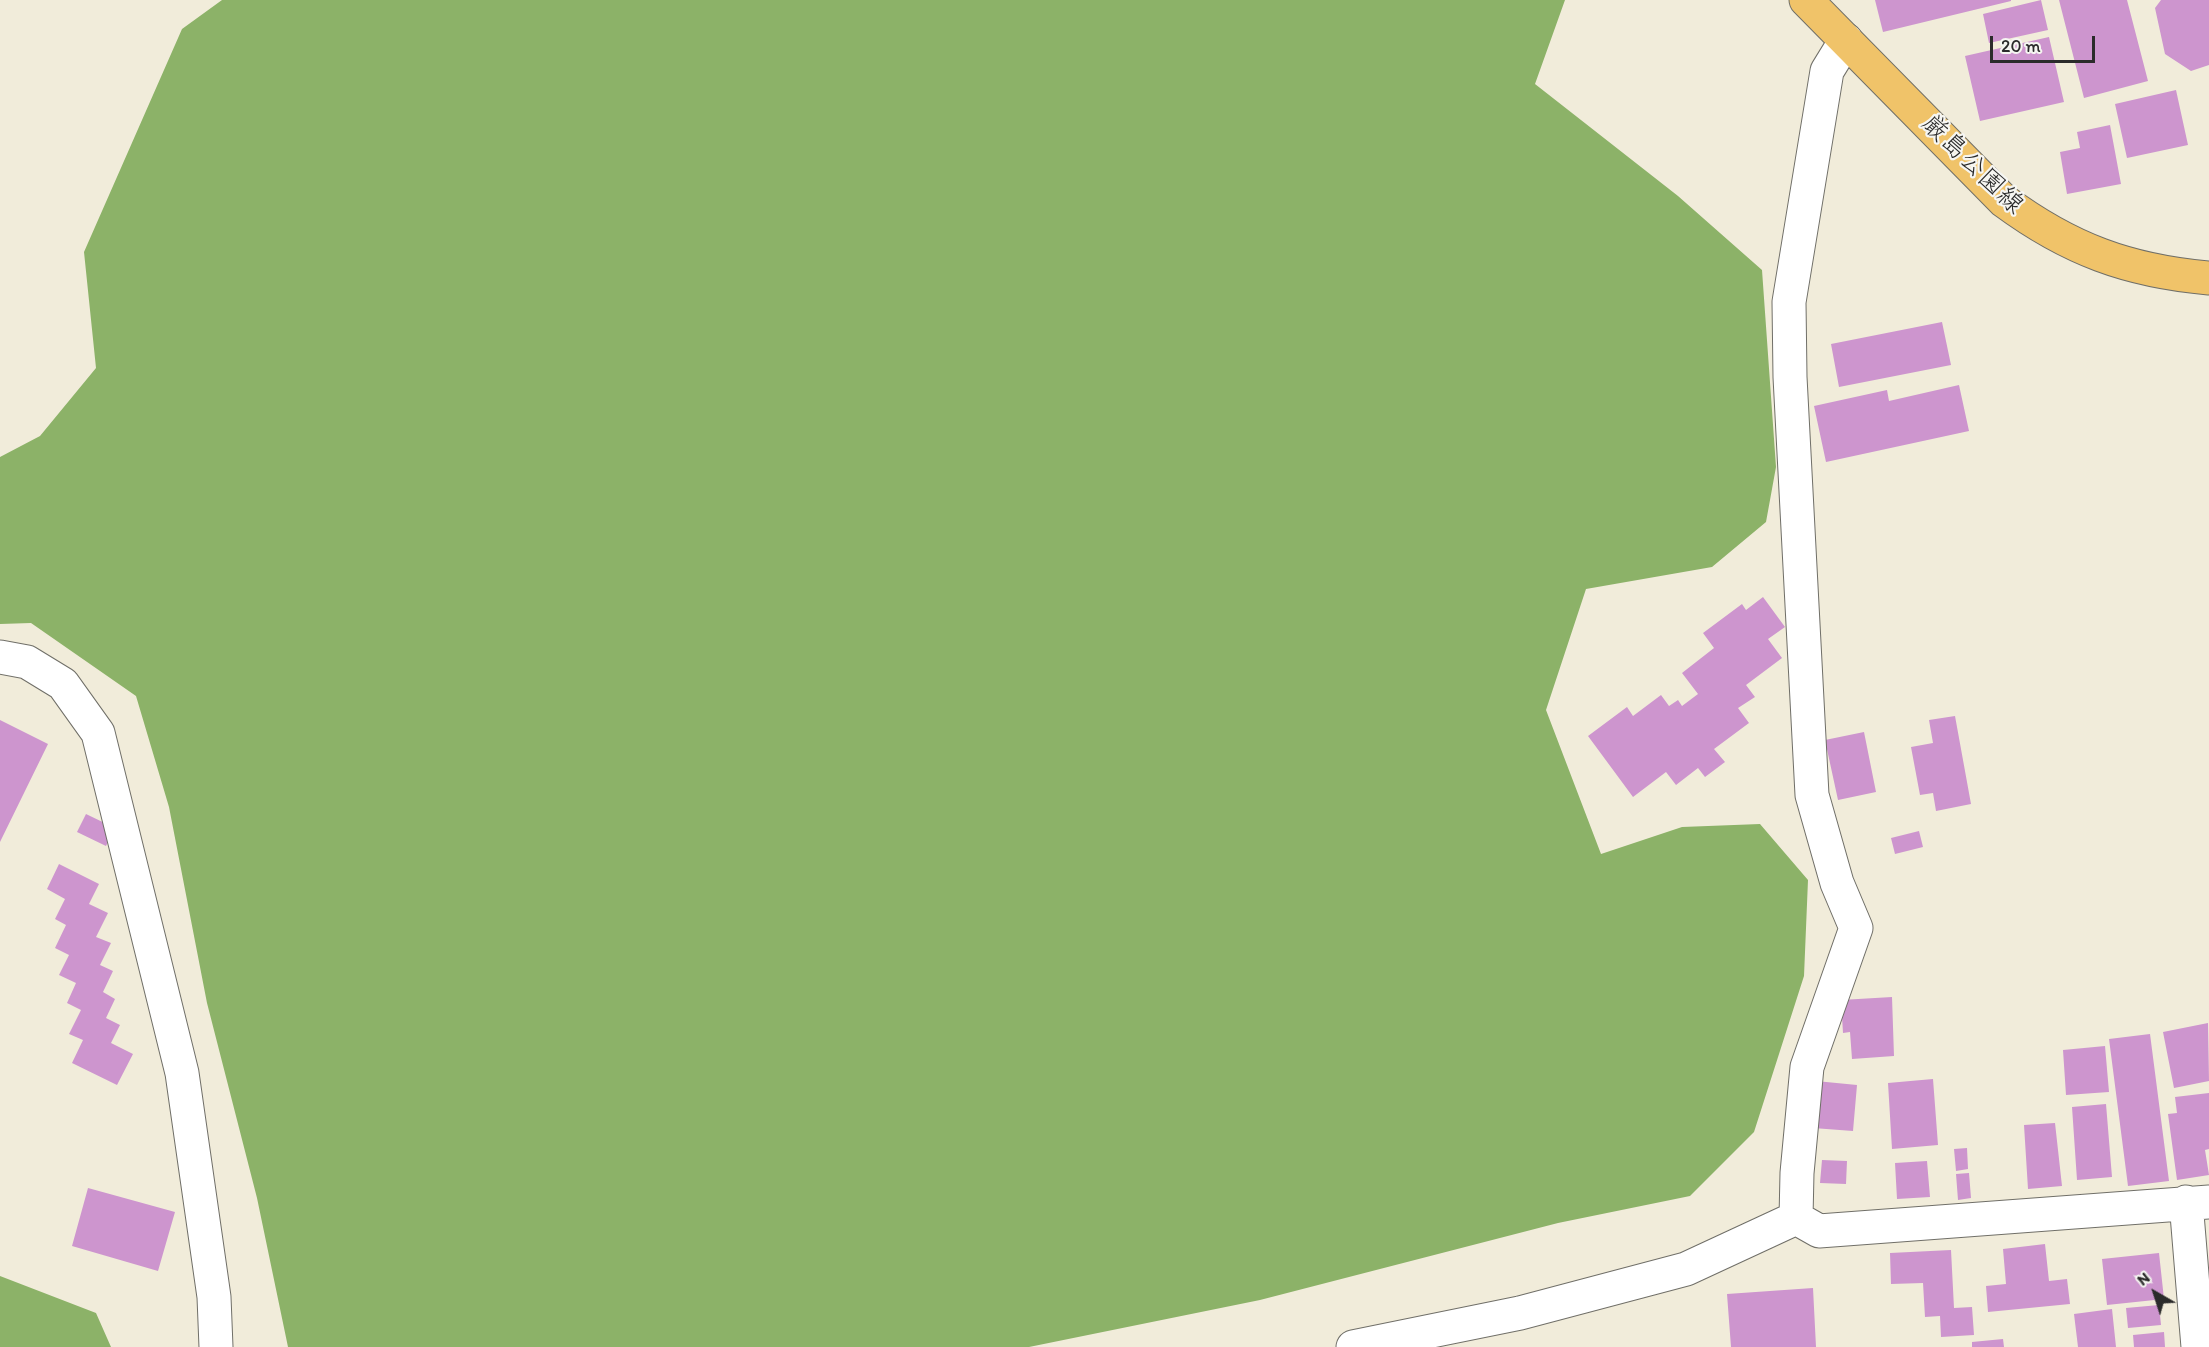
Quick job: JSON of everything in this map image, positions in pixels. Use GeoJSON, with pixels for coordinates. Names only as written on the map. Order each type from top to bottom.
{"type":"FeatureCollection","features":[{"type":"Feature","properties":{"kind":"main road","name":"厳島公園線"},"geometry":{"type":"LineString","coordinates":[[1806,0],[2004,201],[2034,223],[2100,257],[2172,275],[2209,278]]}},
{"type":"Feature","properties":{"kind":"street"},"geometry":{"type":"LineString","coordinates":[[1796,1218],[1797,1173],[1807,1067],[1856,928],[1837,883],[1812,795],[1790,377],[1789,302],[1827,70],[1846,40]]}},
{"type":"Feature","properties":{"kind":"street"},"geometry":{"type":"LineString","coordinates":[[0,657],[27,662],[63,684],[98,733],[182,1073],[214,1297],[216,1347]]}},
{"type":"Feature","properties":{"kind":"street"},"geometry":{"type":"LineString","coordinates":[[1796,1218],[1819,1231],[2198,1202],[2199,1347]]}},
{"type":"Feature","properties":{"kind":"street"},"geometry":{"type":"LineString","coordinates":[[1353,1347],[1520,1313],[1686,1269],[1796,1218]]}},
{"type":"Feature","properties":{"kind":"green space"},"geometry":{"type":"Polygon","coordinates":[[[222,0],[1565,0],[1535,84],[1678,196],[1762,270],[1776,467],[1766,522],[1712,567],[1586,589],[1546,710],[1601,854],[1682,827],[1760,824],[1808,880],[1804,976],[1754,1132],[1690,1196],[1558,1223],[1260,1300],[1029,1347],[288,1347],[257,1198],[207,1003],[169,807],[136,696],[31,623],[0,624],[0,457],[40,436],[96,368],[84,252],[182,29],[222,0]]]}},
{"type":"Feature","properties":{"kind":"green space"},"geometry":{"type":"Polygon","coordinates":[[[0,1276],[96,1313],[111,1347],[0,1347],[0,1276]]]}},
{"type":"Feature","properties":{"kind":"building"},"geometry":{"type":"Polygon","coordinates":[[[1875,0],[2011,0],[2011,1],[1883,32],[1875,0]]]}},
{"type":"Feature","properties":{"kind":"building"},"geometry":{"type":"Polygon","coordinates":[[[2041,0],[2048,30],[1989,43],[1983,14],[2041,0]]]}},
{"type":"Feature","properties":{"kind":"building"},"geometry":{"type":"Polygon","coordinates":[[[2059,0],[2127,0],[2148,81],[2084,98],[2059,0]]]}},
{"type":"Feature","properties":{"kind":"building"},"geometry":{"type":"Polygon","coordinates":[[[2161,0],[2209,0],[2209,65],[2191,71],[2165,54],[2155,8],[2161,0]]]}},
{"type":"Feature","properties":{"kind":"building"},"geometry":{"type":"Polygon","coordinates":[[[2049,37],[2064,102],[1980,121],[1965,56],[2049,37]]]}},
{"type":"Feature","properties":{"kind":"building"},"geometry":{"type":"Polygon","coordinates":[[[2176,90],[2188,145],[2127,158],[2115,104],[2176,90]]]}},
{"type":"Feature","properties":{"kind":"building"},"geometry":{"type":"Polygon","coordinates":[[[2110,125],[2121,184],[2067,194],[2060,152],[2080,148],[2077,132],[2110,125]]]}},
{"type":"Feature","properties":{"kind":"building"},"geometry":{"type":"Polygon","coordinates":[[[1942,322],[1951,365],[1839,387],[1831,344],[1942,322]]]}},
{"type":"Feature","properties":{"kind":"building"},"geometry":{"type":"Polygon","coordinates":[[[1959,385],[1969,431],[1826,462],[1814,406],[1887,390],[1889,401],[1959,385]]]}},
{"type":"Feature","properties":{"kind":"building"},"geometry":{"type":"Polygon","coordinates":[[[1763,597],[1785,627],[1768,639],[1782,658],[1746,685],[1755,697],[1738,708],[1749,723],[1714,749],[1725,762],[1705,777],[1698,768],[1676,785],[1666,772],[1633,797],[1588,736],[1627,707],[1633,716],[1661,695],[1669,706],[1678,700],[1682,706],[1698,694],[1682,673],[1714,648],[1703,633],[1742,604],[1746,610],[1763,597]]]}},
{"type":"Feature","properties":{"kind":"building"},"geometry":{"type":"Polygon","coordinates":[[[1955,716],[1971,804],[1936,811],[1933,793],[1920,795],[1911,747],[1933,743],[1929,720],[1955,716]]]}},
{"type":"Feature","properties":{"kind":"building"},"geometry":{"type":"Polygon","coordinates":[[[0,720],[48,744],[0,842],[0,720]]]}},
{"type":"Feature","properties":{"kind":"building"},"geometry":{"type":"Polygon","coordinates":[[[1864,732],[1876,792],[1838,800],[1825,740],[1864,732]]]}},
{"type":"Feature","properties":{"kind":"building"},"geometry":{"type":"Polygon","coordinates":[[[86,814],[115,828],[106,846],[77,832],[86,814]]]}},
{"type":"Feature","properties":{"kind":"building"},"geometry":{"type":"Polygon","coordinates":[[[1919,831],[1923,847],[1895,854],[1891,838],[1919,831]]]}},
{"type":"Feature","properties":{"kind":"building"},"geometry":{"type":"Polygon","coordinates":[[[59,864],[99,884],[89,904],[108,913],[96,937],[111,943],[100,965],[113,971],[103,992],[115,999],[106,1018],[120,1025],[111,1043],[133,1054],[117,1085],[72,1063],[83,1040],[69,1034],[81,1010],[67,1003],[76,983],[59,975],[69,955],[55,948],[66,925],[55,919],[65,899],[47,889],[59,864]]]}},
{"type":"Feature","properties":{"kind":"building"},"geometry":{"type":"Polygon","coordinates":[[[1892,997],[1894,1056],[1852,1059],[1850,1032],[1843,1033],[1841,1000],[1892,997]]]}},
{"type":"Feature","properties":{"kind":"building"},"geometry":{"type":"Polygon","coordinates":[[[2208,1023],[2209,1081],[2174,1088],[2163,1032],[2208,1023]]]}},
{"type":"Feature","properties":{"kind":"building"},"geometry":{"type":"Polygon","coordinates":[[[2150,1034],[2169,1181],[2128,1186],[2109,1039],[2150,1034]]]}},
{"type":"Feature","properties":{"kind":"building"},"geometry":{"type":"Polygon","coordinates":[[[2105,1046],[2109,1092],[2066,1095],[2063,1050],[2105,1046]]]}},
{"type":"Feature","properties":{"kind":"building"},"geometry":{"type":"Polygon","coordinates":[[[1933,1079],[1938,1145],[1892,1149],[1888,1083],[1933,1079]]]}},
{"type":"Feature","properties":{"kind":"building"},"geometry":{"type":"Polygon","coordinates":[[[1816,1081],[1857,1085],[1853,1131],[1813,1128],[1816,1081]]]}},
{"type":"Feature","properties":{"kind":"building"},"geometry":{"type":"Polygon","coordinates":[[[2209,1093],[2209,1149],[2205,1150],[2209,1175],[2177,1180],[2168,1114],[2177,1113],[2175,1097],[2209,1093]]]}},
{"type":"Feature","properties":{"kind":"building"},"geometry":{"type":"Polygon","coordinates":[[[2106,1104],[2112,1177],[2077,1180],[2072,1107],[2106,1104]]]}},
{"type":"Feature","properties":{"kind":"building"},"geometry":{"type":"Polygon","coordinates":[[[2055,1123],[2062,1186],[2028,1189],[2024,1125],[2055,1123]]]}},
{"type":"Feature","properties":{"kind":"building"},"geometry":{"type":"Polygon","coordinates":[[[1967,1148],[1968,1169],[1956,1171],[1954,1149],[1967,1148]]]}},
{"type":"Feature","properties":{"kind":"building"},"geometry":{"type":"Polygon","coordinates":[[[1822,1160],[1847,1161],[1846,1184],[1820,1183],[1822,1160]]]}},
{"type":"Feature","properties":{"kind":"building"},"geometry":{"type":"Polygon","coordinates":[[[1927,1161],[1930,1197],[1897,1199],[1895,1163],[1927,1161]]]}},
{"type":"Feature","properties":{"kind":"building"},"geometry":{"type":"Polygon","coordinates":[[[1969,1173],[1971,1198],[1958,1200],[1956,1174],[1969,1173]]]}},
{"type":"Feature","properties":{"kind":"building"},"geometry":{"type":"Polygon","coordinates":[[[88,1188],[175,1212],[158,1271],[72,1246],[88,1188]]]}},
{"type":"Feature","properties":{"kind":"building"},"geometry":{"type":"Polygon","coordinates":[[[2045,1244],[2049,1281],[2067,1279],[2070,1304],[1988,1312],[1986,1286],[2006,1284],[2003,1249],[2045,1244]]]}},
{"type":"Feature","properties":{"kind":"building"},"geometry":{"type":"Polygon","coordinates":[[[1951,1250],[1954,1308],[1972,1307],[1974,1335],[1941,1337],[1940,1316],[1925,1317],[1923,1283],[1891,1284],[1890,1253],[1951,1250]]]}},
{"type":"Feature","properties":{"kind":"building"},"geometry":{"type":"Polygon","coordinates":[[[2159,1253],[2164,1299],[2107,1305],[2102,1259],[2159,1253]]]}},
{"type":"Feature","properties":{"kind":"building"},"geometry":{"type":"Polygon","coordinates":[[[1813,1288],[1816,1347],[1731,1347],[1727,1294],[1813,1288]]]}},
{"type":"Feature","properties":{"kind":"building"},"geometry":{"type":"Polygon","coordinates":[[[2159,1305],[2161,1325],[2128,1328],[2126,1308],[2159,1305]]]}},
{"type":"Feature","properties":{"kind":"building"},"geometry":{"type":"Polygon","coordinates":[[[2112,1309],[2116,1347],[2078,1347],[2074,1314],[2112,1309]]]}},
{"type":"Feature","properties":{"kind":"building"},"geometry":{"type":"Polygon","coordinates":[[[2164,1332],[2165,1347],[2134,1347],[2133,1335],[2164,1332]]]}},
{"type":"Feature","properties":{"kind":"building"},"geometry":{"type":"Polygon","coordinates":[[[2003,1339],[2004,1347],[1972,1347],[1972,1342],[2003,1339]]]}}]}
